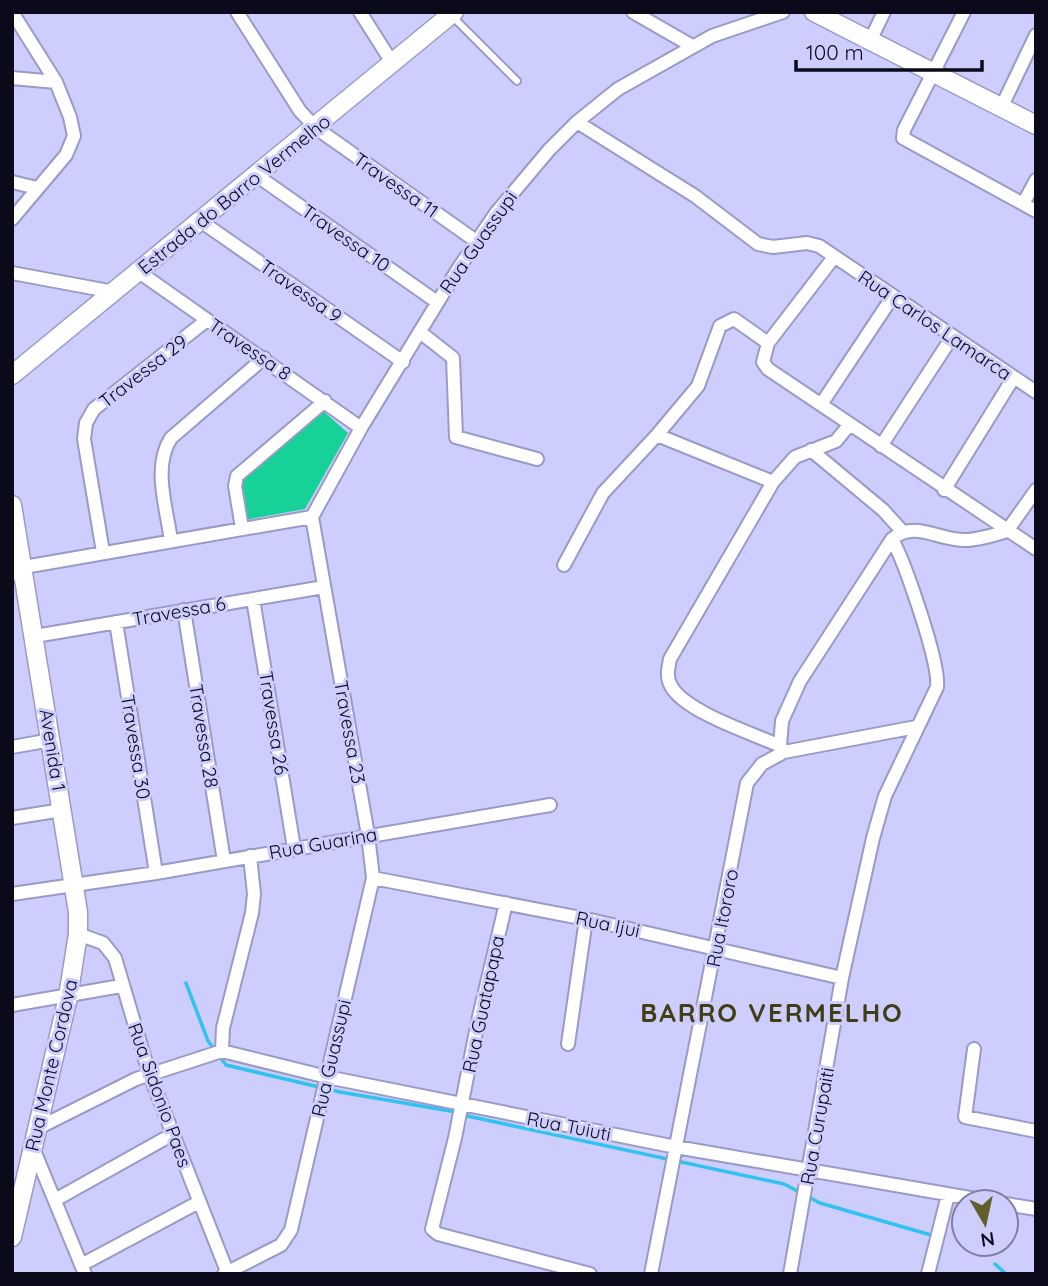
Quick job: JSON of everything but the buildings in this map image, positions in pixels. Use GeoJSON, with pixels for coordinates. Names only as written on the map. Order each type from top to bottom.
{"type":"FeatureCollection","features":[{"type":"Feature","properties":{"kind":"street"},"geometry":{"type":"LineString","coordinates":[[12,12],[56,82],[71,117],[74,136],[65,155],[12,219]]}},
{"type":"Feature","properties":{"kind":"street","name":"Travessa 11"},"geometry":{"type":"LineString","coordinates":[[237,12],[300,111],[316,128],[476,241]]}},
{"type":"Feature","properties":{"kind":"street"},"geometry":{"type":"LineString","coordinates":[[360,12],[393,64]]}},
{"type":"Feature","properties":{"kind":"street"},"geometry":{"type":"LineString","coordinates":[[633,12],[692,46]]}},
{"type":"Feature","properties":{"kind":"street","name":"Rua Guassupi"},"geometry":{"type":"LineString","coordinates":[[313,517],[361,428],[437,302],[476,241],[516,187],[578,122],[618,89],[692,46],[744,23],[783,12]]}},
{"type":"Feature","properties":{"kind":"street"},"geometry":{"type":"LineString","coordinates":[[814,12],[869,43],[1036,125]]}},
{"type":"Feature","properties":{"kind":"street"},"geometry":{"type":"LineString","coordinates":[[869,43],[884,12]]}},
{"type":"Feature","properties":{"kind":"street"},"geometry":{"type":"LineString","coordinates":[[964,12],[904,130],[903,138],[1036,211]]}},
{"type":"Feature","properties":{"kind":"street","name":"Estrada do Barro Vermelho"},"geometry":{"type":"LineString","coordinates":[[12,375],[453,14]]}},
{"type":"Feature","properties":{"kind":"street"},"geometry":{"type":"LineString","coordinates":[[1002,108],[1036,35]]}},
{"type":"Feature","properties":{"kind":"street"},"geometry":{"type":"LineString","coordinates":[[12,78],[56,82]]}},
{"type":"Feature","properties":{"kind":"street","name":"Rua Carlos Lamarca"},"geometry":{"type":"LineString","coordinates":[[578,122],[695,196],[758,244],[773,247],[807,243],[819,246],[1036,392]]}},
{"type":"Feature","properties":{"kind":"street","name":"Travessa 10"},"geometry":{"type":"LineString","coordinates":[[256,175],[437,302]]}},
{"type":"Feature","properties":{"kind":"street"},"geometry":{"type":"LineString","coordinates":[[1023,204],[1036,180]]}},
{"type":"Feature","properties":{"kind":"street"},"geometry":{"type":"LineString","coordinates":[[12,182],[37,188]]}},
{"type":"Feature","properties":{"kind":"street","name":"Travessa 9"},"geometry":{"type":"LineString","coordinates":[[200,220],[403,362]]}},
{"type":"Feature","properties":{"kind":"street"},"geometry":{"type":"LineString","coordinates":[[834,257],[768,343],[763,362],[768,369],[822,403],[944,490],[1036,549]]}},
{"type":"Feature","properties":{"kind":"street","name":"Travessa 8"},"geometry":{"type":"LineString","coordinates":[[139,272],[361,428]]}},
{"type":"Feature","properties":{"kind":"street"},"geometry":{"type":"LineString","coordinates":[[12,273],[114,292]]}},
{"type":"Feature","properties":{"kind":"street"},"geometry":{"type":"LineString","coordinates":[[822,403],[893,296]]}},
{"type":"Feature","properties":{"kind":"street"},"geometry":{"type":"LineString","coordinates":[[564,565],[603,493],[698,386],[720,326],[733,319],[768,343]]}},
{"type":"Feature","properties":{"kind":"street","name":"Travessa 29"},"geometry":{"type":"LineString","coordinates":[[103,552],[84,439],[86,423],[94,409],[207,320]]}},
{"type":"Feature","properties":{"kind":"street"},"geometry":{"type":"LineString","coordinates":[[420,332],[453,358],[456,438],[537,458]]}},
{"type":"Feature","properties":{"kind":"street"},"geometry":{"type":"LineString","coordinates":[[881,446],[952,337]]}},
{"type":"Feature","properties":{"kind":"street"},"geometry":{"type":"LineString","coordinates":[[171,541],[162,474],[164,450],[171,439],[264,358]]}},
{"type":"Feature","properties":{"kind":"street"},"geometry":{"type":"LineString","coordinates":[[944,490],[1014,377]]}},
{"type":"Feature","properties":{"kind":"street"},"geometry":{"type":"LineString","coordinates":[[242,528],[235,486],[237,476],[325,401]]}},
{"type":"Feature","properties":{"kind":"street"},"geometry":{"type":"LineString","coordinates":[[850,424],[836,441],[795,457],[773,482],[670,659],[667,673],[678,696],[694,707],[782,749],[782,720],[800,681],[897,535],[921,531],[967,541],[1007,531],[1036,490]]}},
{"type":"Feature","properties":{"kind":"street"},"geometry":{"type":"LineString","coordinates":[[657,435],[773,482]]}},
{"type":"Feature","properties":{"kind":"street","name":"Rua Curupaiti"},"geometry":{"type":"LineString","coordinates":[[790,1274],[842,978],[876,828],[886,796],[916,727],[932,703],[938,680],[897,535],[883,510],[811,450]]}},
{"type":"Feature","properties":{"kind":"street","name":"Avenida 1"},"geometry":{"type":"LineString","coordinates":[[12,505],[18,570],[35,636],[76,886],[78,934]]}},
{"type":"Feature","properties":{"kind":"street"},"geometry":{"type":"LineString","coordinates":[[18,570],[103,552],[313,517],[324,587]]}},
{"type":"Feature","properties":{"kind":"street","name":"Travessa 6"},"geometry":{"type":"LineString","coordinates":[[35,636],[324,587]]}},
{"type":"Feature","properties":{"kind":"street","name":"Travessa 23"},"geometry":{"type":"LineString","coordinates":[[324,587],[368,835],[373,878]]}},
{"type":"Feature","properties":{"kind":"street","name":"Travessa 26"},"geometry":{"type":"LineString","coordinates":[[253,599],[295,848]]}},
{"type":"Feature","properties":{"kind":"street","name":"Travessa 28"},"geometry":{"type":"LineString","coordinates":[[184,610],[224,861]]}},
{"type":"Feature","properties":{"kind":"street","name":"Travessa 30"},"geometry":{"type":"LineString","coordinates":[[116,622],[156,873]]}},
{"type":"Feature","properties":{"kind":"street","name":"Rua Itororo"},"geometry":{"type":"LineString","coordinates":[[651,1274],[717,948],[747,783],[762,764],[782,749],[916,727]]}},
{"type":"Feature","properties":{"kind":"street"},"geometry":{"type":"LineString","coordinates":[[12,747],[51,740]]}},
{"type":"Feature","properties":{"kind":"street","name":"Rua Guarina"},"geometry":{"type":"LineString","coordinates":[[216,1053],[252,913],[254,894],[250,856],[550,805]]}},
{"type":"Feature","properties":{"kind":"street"},"geometry":{"type":"LineString","coordinates":[[12,818],[62,810]]}},
{"type":"Feature","properties":{"kind":"street"},"geometry":{"type":"LineString","coordinates":[[12,894],[76,886],[250,856]]}},
{"type":"Feature","properties":{"kind":"street","name":"Rua Guassupi"},"geometry":{"type":"LineString","coordinates":[[226,1273],[281,1245],[288,1238],[373,878]]}},
{"type":"Feature","properties":{"kind":"street","name":"Rua Ijui"},"geometry":{"type":"LineString","coordinates":[[373,878],[586,919],[842,978]]}},
{"type":"Feature","properties":{"kind":"street","name":"Rua Guatapapa"},"geometry":{"type":"LineString","coordinates":[[506,904],[461,1112],[432,1229],[438,1234],[590,1274]]}},
{"type":"Feature","properties":{"kind":"street"},"geometry":{"type":"LineString","coordinates":[[568,1044],[586,919]]}},
{"type":"Feature","properties":{"kind":"street","name":"Rua Sidonio Paes"},"geometry":{"type":"LineString","coordinates":[[78,934],[103,943],[110,950],[149,1073],[226,1273]]}},
{"type":"Feature","properties":{"kind":"street","name":"Rua Monte Cordova"},"geometry":{"type":"LineString","coordinates":[[12,1237],[68,997],[78,934]]}},
{"type":"Feature","properties":{"kind":"street"},"geometry":{"type":"LineString","coordinates":[[12,1005],[121,986]]}},
{"type":"Feature","properties":{"kind":"street"},"geometry":{"type":"LineString","coordinates":[[974,1049],[965,1117],[1036,1131]]}},
{"type":"Feature","properties":{"kind":"street"},"geometry":{"type":"LineString","coordinates":[[38,1128],[149,1073],[216,1053]]}},
{"type":"Feature","properties":{"kind":"street","name":"Rua Tuiuti"},"geometry":{"type":"LineString","coordinates":[[216,1053],[326,1082],[461,1112],[948,1195]]}},
{"type":"Feature","properties":{"kind":"street"},"geometry":{"type":"LineString","coordinates":[[55,1200],[173,1135]]}},
{"type":"Feature","properties":{"kind":"street"},"geometry":{"type":"LineString","coordinates":[[33,1147],[83,1269],[199,1202]]}},
{"type":"Feature","properties":{"kind":"street"},"geometry":{"type":"LineString","coordinates":[[928,1274],[948,1195]]}},
{"type":"Feature","properties":{"kind":"lane"},"geometry":{"type":"LineString","coordinates":[[453,14],[517,81]]}},
{"type":"Feature","properties":{"kind":"green space"},"geometry":{"type":"Polygon","coordinates":[[[324,412],[348,433],[305,509],[245,520],[242,478],[324,412]]]}},
{"type":"Feature","properties":{"kind":"waterway"},"geometry":{"type":"LineString","coordinates":[[186,983],[208,1041],[226,1065],[340,1092],[456,1112]]}},
{"type":"Feature","properties":{"kind":"waterway"},"geometry":{"type":"LineString","coordinates":[[463,1115],[784,1184],[820,1203],[931,1235]]}},
{"type":"Feature","properties":{"kind":"waterway"},"geometry":{"type":"LineString","coordinates":[[995,1264],[1006,1274]]}},
{"type":"Feature","properties":{"kind":"district","name":"BARRO VERMELHO"},"geometry":{"type":"Point","coordinates":[772,1013]}}]}
